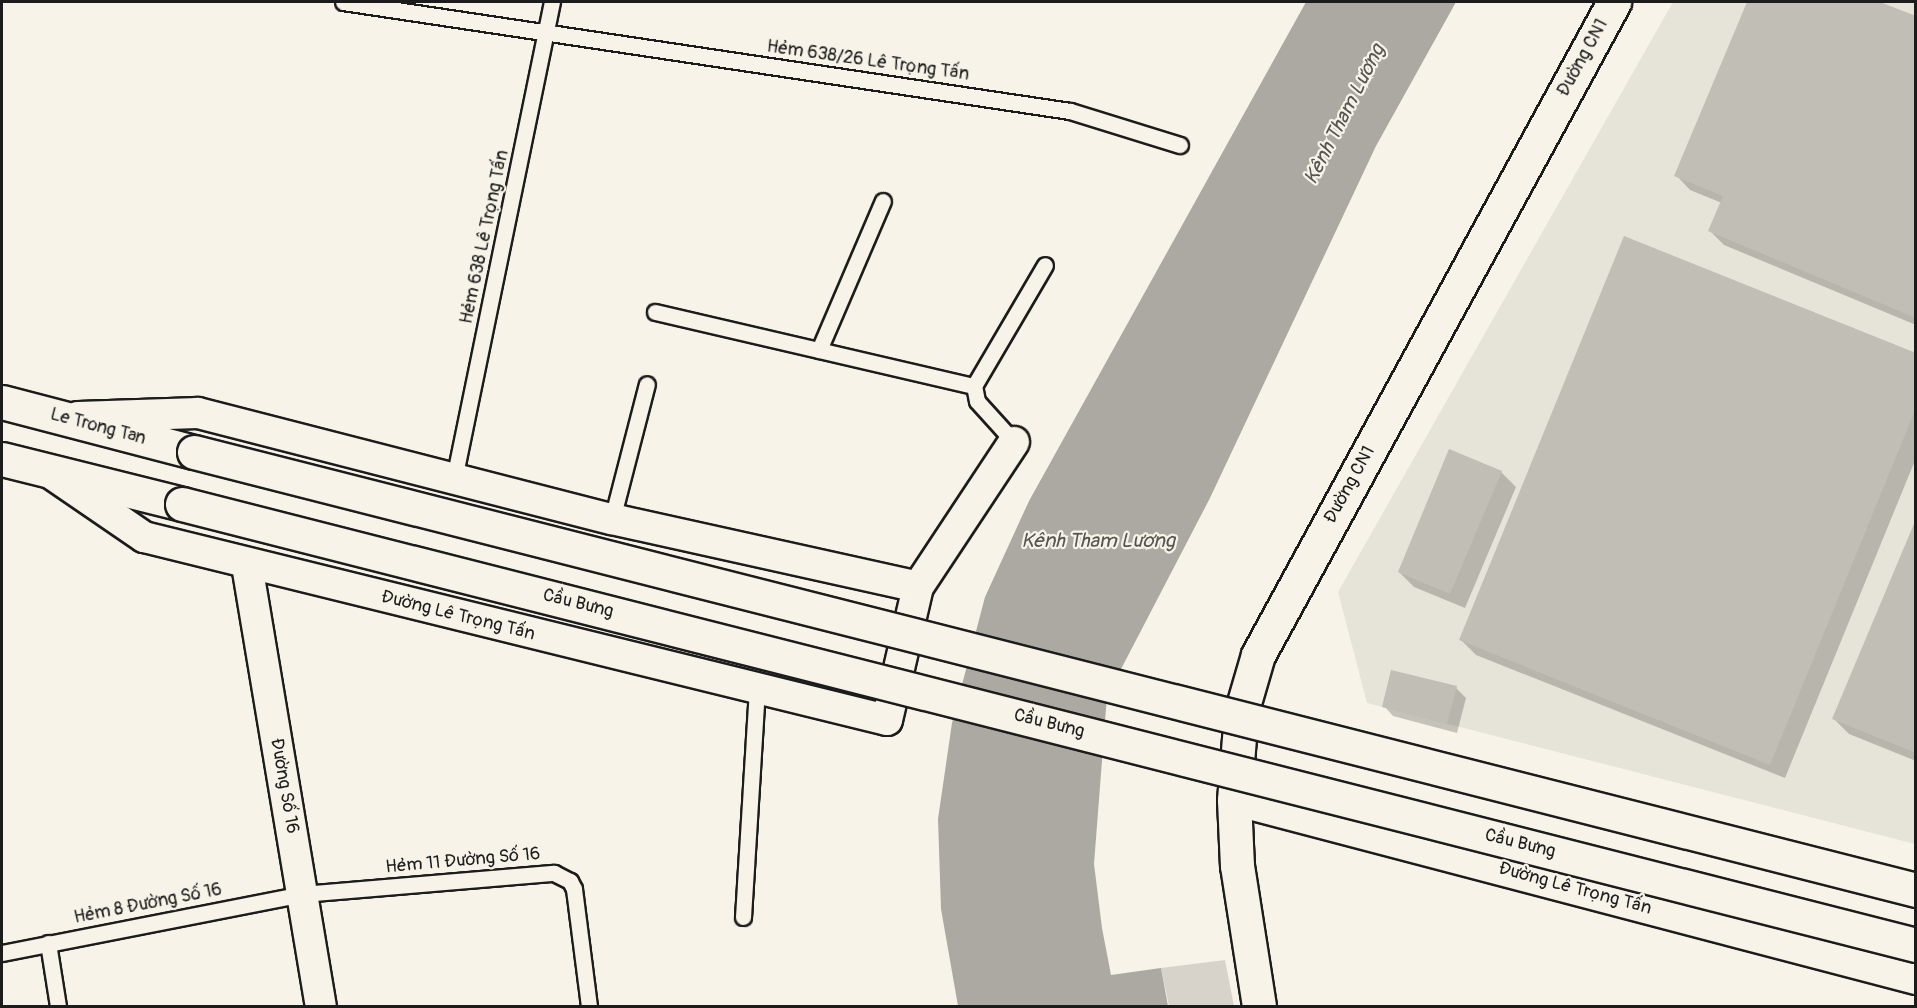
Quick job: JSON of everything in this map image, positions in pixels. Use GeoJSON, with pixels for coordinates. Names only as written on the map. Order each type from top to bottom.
{"type":"FeatureCollection","features":[{"type":"Feature","properties":{"kind":"main road","name":"Đường CN1"},"geometry":{"type":"LineString","coordinates":[[1259,1006],[1238,875],[1234,800],[1241,713],[1269,631],[1614,2]]}},
{"type":"Feature","properties":{"kind":"main road","name":"Le Trong Tan"},"geometry":{"type":"LineString","coordinates":[[2,402],[1916,890]]}},
{"type":"Feature","properties":{"kind":"main road"},"geometry":{"type":"LineString","coordinates":[[2,459],[47,471]]}},
{"type":"Feature","properties":{"kind":"main road","name":"Cầu Bưng"},"geometry":{"type":"LineString","coordinates":[[47,471],[1916,945]]}},
{"type":"Feature","properties":{"kind":"street"},"geometry":{"type":"LineString","coordinates":[[61,417],[198,413],[612,519],[918,587],[1014,442]]}},
{"type":"Feature","properties":{"kind":"street","name":"Đường Lê Trọng Tấn"},"geometry":{"type":"LineString","coordinates":[[47,471],[144,537],[247,565],[887,720],[918,587]]}},
{"type":"Feature","properties":{"kind":"street","name":"Đường Số 16"},"geometry":{"type":"LineString","coordinates":[[247,565],[321,1006]]}},
{"type":"Feature","properties":{"kind":"street","name":"Đường Lê Trọng Tấn"},"geometry":{"type":"LineString","coordinates":[[1234,800],[1916,979]]}},
{"type":"Feature","properties":{"kind":"lane","name":"Hẻm 638/26 Lê Trọng Tấn"},"geometry":{"type":"LineString","coordinates":[[343,2],[1070,111],[1180,145]]}},
{"type":"Feature","properties":{"kind":"lane","name":"Hẻm 638 Lê Trọng Tấn"},"geometry":{"type":"LineString","coordinates":[[454,479],[552,2]]}},
{"type":"Feature","properties":{"kind":"lane"},"geometry":{"type":"LineString","coordinates":[[819,350],[883,201]]}},
{"type":"Feature","properties":{"kind":"lane"},"geometry":{"type":"LineString","coordinates":[[1014,442],[977,401],[974,386],[1045,265]]}},
{"type":"Feature","properties":{"kind":"lane"},"geometry":{"type":"LineString","coordinates":[[655,312],[974,386]]}},
{"type":"Feature","properties":{"kind":"lane"},"geometry":{"type":"LineString","coordinates":[[612,519],[647,384]]}},
{"type":"Feature","properties":{"kind":"lane"},"geometry":{"type":"LineString","coordinates":[[742,917],[758,689]]}},
{"type":"Feature","properties":{"kind":"lane","name":"Hẻm 11 Đường Số 16"},"geometry":{"type":"LineString","coordinates":[[302,894],[554,873],[563,875],[574,889],[590,1006]]}},
{"type":"Feature","properties":{"kind":"lane","name":"Hẻm 8 Đường Số 16"},"geometry":{"type":"LineString","coordinates":[[2,953],[302,894]]}},
{"type":"Feature","properties":{"kind":"lane"},"geometry":{"type":"LineString","coordinates":[[48,943],[58,1006]]}},
{"type":"Feature","properties":{"kind":"shaded area"},"geometry":{"type":"Polygon","coordinates":[[[1673,2],[1915,2],[1915,844],[1367,703],[1338,592],[1673,2]]]}},
{"type":"Feature","properties":{"kind":"shaded area"},"geometry":{"type":"Polygon","coordinates":[[[1225,960],[1234,1006],[1169,1006],[1161,968],[1225,960]]]}},
{"type":"Feature","properties":{"kind":"water","name":"Kênh Tham Lương"},"geometry":{"type":"Polygon","coordinates":[[[1306,2],[1456,2],[1376,146],[1210,498],[1107,696],[1094,864],[1111,975],[1161,968],[1168,1006],[958,1006],[941,909],[938,819],[952,723],[985,597],[1029,501],[1306,2]]]}},
{"type":"Feature","properties":{"kind":"building"},"geometry":{"type":"Polygon","coordinates":[[[1747,2],[1880,2],[1916,16],[1916,318],[1708,231],[1723,196],[1674,176],[1747,2]]]}},
{"type":"Feature","properties":{"kind":"building"},"geometry":{"type":"Polygon","coordinates":[[[1624,236],[1916,353],[1916,408],[1770,765],[1459,640],[1624,236]]]}},
{"type":"Feature","properties":{"kind":"building"},"geometry":{"type":"Polygon","coordinates":[[[1449,449],[1502,471],[1450,594],[1398,572],[1449,449]]]}},
{"type":"Feature","properties":{"kind":"building"},"geometry":{"type":"Polygon","coordinates":[[[1916,519],[1916,753],[1832,719],[1916,519]]]}},
{"type":"Feature","properties":{"kind":"building"},"geometry":{"type":"Polygon","coordinates":[[[1391,670],[1457,686],[1447,724],[1382,707],[1391,670]]]}}]}
